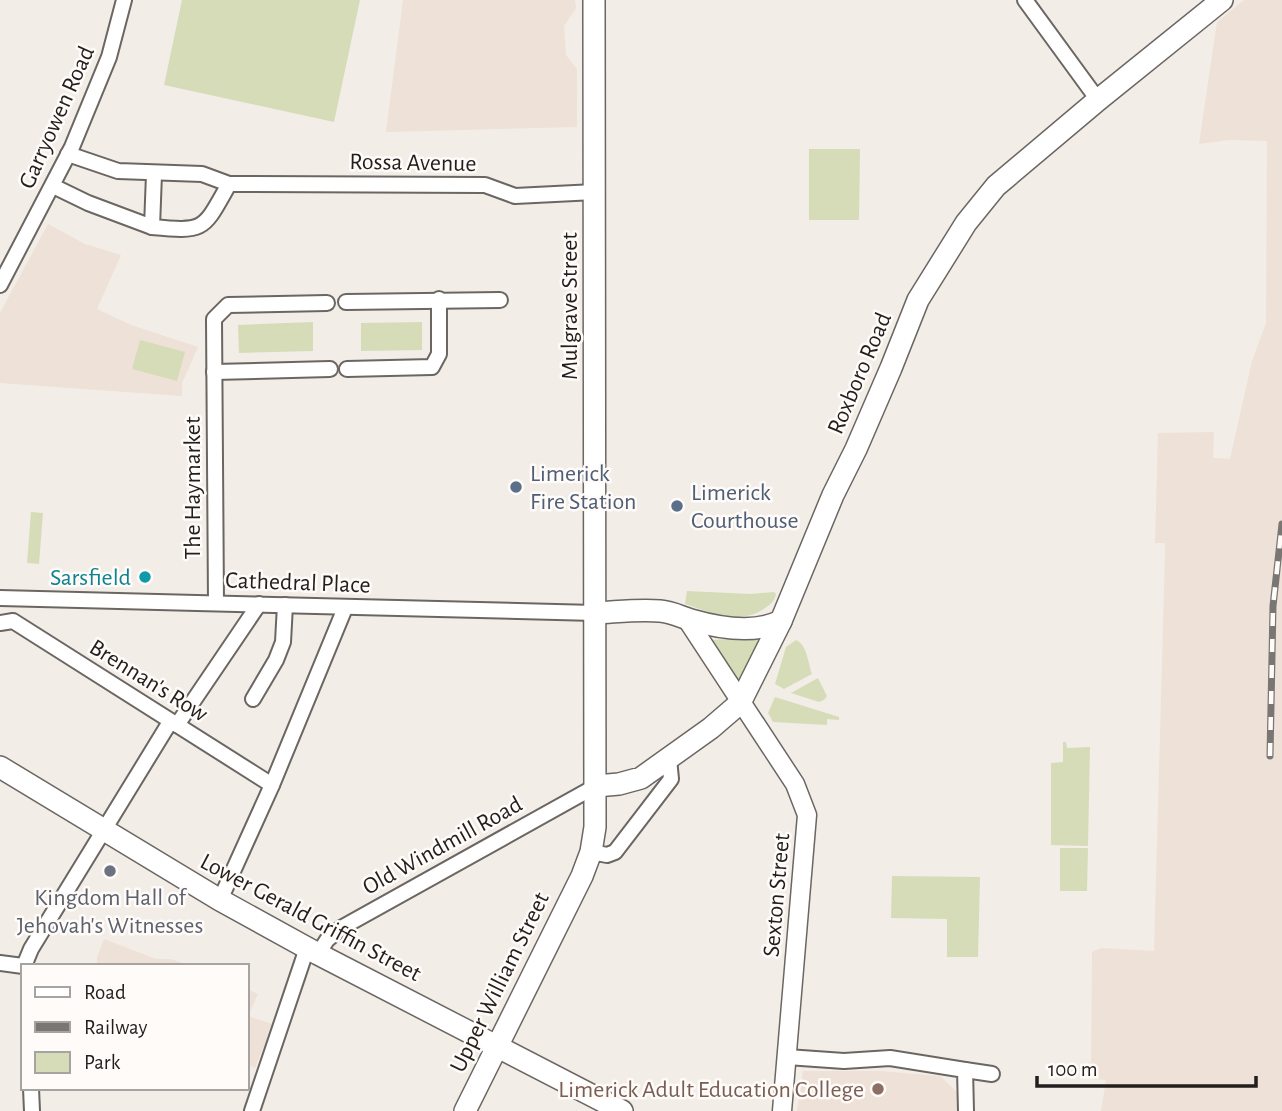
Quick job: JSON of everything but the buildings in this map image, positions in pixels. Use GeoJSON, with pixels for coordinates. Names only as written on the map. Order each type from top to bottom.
{"type":"FeatureCollection","features":[{"type":"Feature","properties":{"kind":"main road","name":"Mulgrave Street"},"geometry":{"type":"LineString","coordinates":[[593,0],[596,786]]}},
{"type":"Feature","properties":{"kind":"main road","name":"Roxboro Road"},"geometry":{"type":"LineString","coordinates":[[596,786],[641,778],[711,728],[740,703],[781,621],[918,300],[944,254],[996,186],[1222,0]]}},
{"type":"Feature","properties":{"kind":"main road"},"geometry":{"type":"LineString","coordinates":[[595,613],[658,610],[727,627],[761,627],[781,621]]}},
{"type":"Feature","properties":{"kind":"main road","name":"Lower Gerald Griffin Street"},"geometry":{"type":"LineString","coordinates":[[0,767],[220,900],[622,1111]]}},
{"type":"Feature","properties":{"kind":"main road","name":"Upper William Street"},"geometry":{"type":"LineString","coordinates":[[465,1111],[582,876],[591,852],[595,827],[596,786]]}},
{"type":"Feature","properties":{"kind":"street","name":"Garryowen Road"},"geometry":{"type":"LineString","coordinates":[[0,285],[68,154],[109,57],[124,0]]}},
{"type":"Feature","properties":{"kind":"street"},"geometry":{"type":"LineString","coordinates":[[1025,0],[1098,100]]}},
{"type":"Feature","properties":{"kind":"street","name":"Rossa Avenue"},"geometry":{"type":"LineString","coordinates":[[68,154],[118,171],[202,174],[229,184],[485,185],[515,196],[595,192]]}},
{"type":"Feature","properties":{"kind":"street"},"geometry":{"type":"LineString","coordinates":[[152,227],[154,174]]}},
{"type":"Feature","properties":{"kind":"street"},"geometry":{"type":"LineString","coordinates":[[53,186],[88,203],[152,227],[183,230],[201,226],[209,219],[229,184]]}},
{"type":"Feature","properties":{"kind":"street"},"geometry":{"type":"LineString","coordinates":[[347,369],[432,367],[439,354],[439,299]]}},
{"type":"Feature","properties":{"kind":"street"},"geometry":{"type":"LineString","coordinates":[[346,302],[500,300]]}},
{"type":"Feature","properties":{"kind":"street","name":"The Haymarket"},"geometry":{"type":"LineString","coordinates":[[216,603],[214,319],[228,305],[327,303]]}},
{"type":"Feature","properties":{"kind":"street"},"geometry":{"type":"LineString","coordinates":[[214,372],[330,369]]}},
{"type":"Feature","properties":{"kind":"street","name":"Cathedral Place"},"geometry":{"type":"LineString","coordinates":[[0,598],[595,613]]}},
{"type":"Feature","properties":{"kind":"street"},"geometry":{"type":"LineString","coordinates":[[24,964],[103,831],[259,604]]}},
{"type":"Feature","properties":{"kind":"street"},"geometry":{"type":"LineString","coordinates":[[253,699],[284,642],[285,605]]}},
{"type":"Feature","properties":{"kind":"street"},"geometry":{"type":"LineString","coordinates":[[220,900],[272,785],[345,607]]}},
{"type":"Feature","properties":{"kind":"street","name":"Sexton Street"},"geometry":{"type":"LineString","coordinates":[[685,618],[795,784],[807,815],[782,1111]]}},
{"type":"Feature","properties":{"kind":"street","name":"Brennan's Row"},"geometry":{"type":"LineString","coordinates":[[0,623],[13,621],[272,785]]}},
{"type":"Feature","properties":{"kind":"street"},"geometry":{"type":"LineString","coordinates":[[591,852],[610,855],[615,852],[671,779],[669,759]]}},
{"type":"Feature","properties":{"kind":"street","name":"Old Windmill Road"},"geometry":{"type":"LineString","coordinates":[[313,951],[341,928],[596,786]]}},
{"type":"Feature","properties":{"kind":"street"},"geometry":{"type":"LineString","coordinates":[[252,1111],[313,951]]}},
{"type":"Feature","properties":{"kind":"street"},"geometry":{"type":"LineString","coordinates":[[0,963],[21,966]]}},
{"type":"Feature","properties":{"kind":"street"},"geometry":{"type":"LineString","coordinates":[[787,1057],[844,1061],[890,1058],[992,1074]]}},
{"type":"Feature","properties":{"kind":"street"},"geometry":{"type":"LineString","coordinates":[[964,1070],[966,1111]]}},
{"type":"Feature","properties":{"kind":"street"},"geometry":{"type":"LineString","coordinates":[[31,1090],[32,1111]]}},
{"type":"Feature","properties":{"kind":"shaded area"},"geometry":{"type":"Polygon","coordinates":[[[403,0],[575,0],[576,8],[564,26],[566,55],[577,69],[577,127],[386,132],[403,0]]]}},
{"type":"Feature","properties":{"kind":"shaded area"},"geometry":{"type":"Polygon","coordinates":[[[1244,0],[1282,0],[1282,1111],[1101,1111],[1106,1080],[1091,1079],[1092,952],[1101,948],[1154,951],[1165,555],[1165,543],[1155,543],[1158,433],[1214,432],[1213,458],[1230,459],[1252,361],[1266,323],[1267,141],[1229,140],[1199,144],[1217,22],[1244,0]]]}},
{"type":"Feature","properties":{"kind":"shaded area"},"geometry":{"type":"Polygon","coordinates":[[[48,224],[85,244],[121,255],[97,309],[131,325],[198,347],[182,383],[182,396],[0,383],[0,313],[48,224]]]}},
{"type":"Feature","properties":{"kind":"shaded area"},"geometry":{"type":"Polygon","coordinates":[[[104,939],[156,959],[171,959],[185,964],[97,964],[104,939]]]}},
{"type":"Feature","properties":{"kind":"shaded area"},"geometry":{"type":"Polygon","coordinates":[[[248,989],[258,994],[248,1016],[248,989]]]}},
{"type":"Feature","properties":{"kind":"shaded area"},"geometry":{"type":"Polygon","coordinates":[[[248,1016],[276,1025],[267,1049],[263,1048],[255,1068],[248,1065],[248,1016]]]}},
{"type":"Feature","properties":{"kind":"shaded area","name":"Limerick Adult Education College"},"geometry":{"type":"Polygon","coordinates":[[[803,1071],[879,1071],[940,1076],[958,1093],[958,1111],[797,1111],[803,1071]]]}},
{"type":"Feature","properties":{"kind":"green space"},"geometry":{"type":"Polygon","coordinates":[[[182,0],[360,0],[334,122],[164,85],[182,0]]]}},
{"type":"Feature","properties":{"kind":"green space"},"geometry":{"type":"Polygon","coordinates":[[[809,149],[860,149],[859,220],[809,220],[809,149]]]}},
{"type":"Feature","properties":{"kind":"green space"},"geometry":{"type":"Polygon","coordinates":[[[313,322],[313,351],[239,353],[238,325],[313,322]]]}},
{"type":"Feature","properties":{"kind":"green space"},"geometry":{"type":"Polygon","coordinates":[[[422,322],[422,350],[361,351],[361,323],[422,322]]]}},
{"type":"Feature","properties":{"kind":"green space"},"geometry":{"type":"Polygon","coordinates":[[[140,340],[185,352],[177,381],[132,369],[140,340]]]}},
{"type":"Feature","properties":{"kind":"green space"},"geometry":{"type":"Polygon","coordinates":[[[31,512],[43,513],[39,564],[27,563],[31,512]]]}},
{"type":"Feature","properties":{"kind":"green space"},"geometry":{"type":"Polygon","coordinates":[[[687,591],[776,594],[771,603],[762,610],[743,617],[733,617],[685,604],[687,591]]]}},
{"type":"Feature","properties":{"kind":"green space"},"geometry":{"type":"Polygon","coordinates":[[[762,637],[740,682],[710,640],[762,637]]]}},
{"type":"Feature","properties":{"kind":"green space"},"geometry":{"type":"Polygon","coordinates":[[[796,640],[805,650],[812,674],[784,689],[775,684],[786,647],[796,640]]]}},
{"type":"Feature","properties":{"kind":"green space"},"geometry":{"type":"Polygon","coordinates":[[[818,678],[827,696],[824,700],[819,702],[791,693],[818,678]]]}},
{"type":"Feature","properties":{"kind":"green space"},"geometry":{"type":"Polygon","coordinates":[[[775,697],[839,717],[839,720],[827,719],[827,725],[773,722],[768,713],[775,697]]]}},
{"type":"Feature","properties":{"kind":"green space"},"geometry":{"type":"Polygon","coordinates":[[[1063,742],[1066,742],[1067,748],[1090,747],[1088,846],[1051,845],[1051,763],[1063,762],[1063,742]]]}},
{"type":"Feature","properties":{"kind":"green space"},"geometry":{"type":"Polygon","coordinates":[[[1060,848],[1088,848],[1087,891],[1060,891],[1060,848]]]}},
{"type":"Feature","properties":{"kind":"green space"},"geometry":{"type":"Polygon","coordinates":[[[892,876],[980,877],[978,957],[947,957],[947,919],[891,918],[892,876]]]}},
{"type":"Feature","properties":{"kind":"railway"},"geometry":{"type":"LineString","coordinates":[[1270,756],[1273,606],[1282,524]]}},
{"type":"Feature","properties":{"kind":"place","name":"Limerick Fire Station"},"geometry":{"type":"Point","coordinates":[516,487]}},
{"type":"Feature","properties":{"kind":"place","name":"Limerick Courthouse"},"geometry":{"type":"Point","coordinates":[677,506]}},
{"type":"Feature","properties":{"kind":"place","name":"Sarsfield"},"geometry":{"type":"Point","coordinates":[145,577]}},
{"type":"Feature","properties":{"kind":"place","name":"Kingdom Hall of Jehovah's Witnesses"},"geometry":{"type":"Point","coordinates":[110,871]}},
{"type":"Feature","properties":{"kind":"place","name":"Limerick Adult Education College"},"geometry":{"type":"Point","coordinates":[878,1089]}}]}
